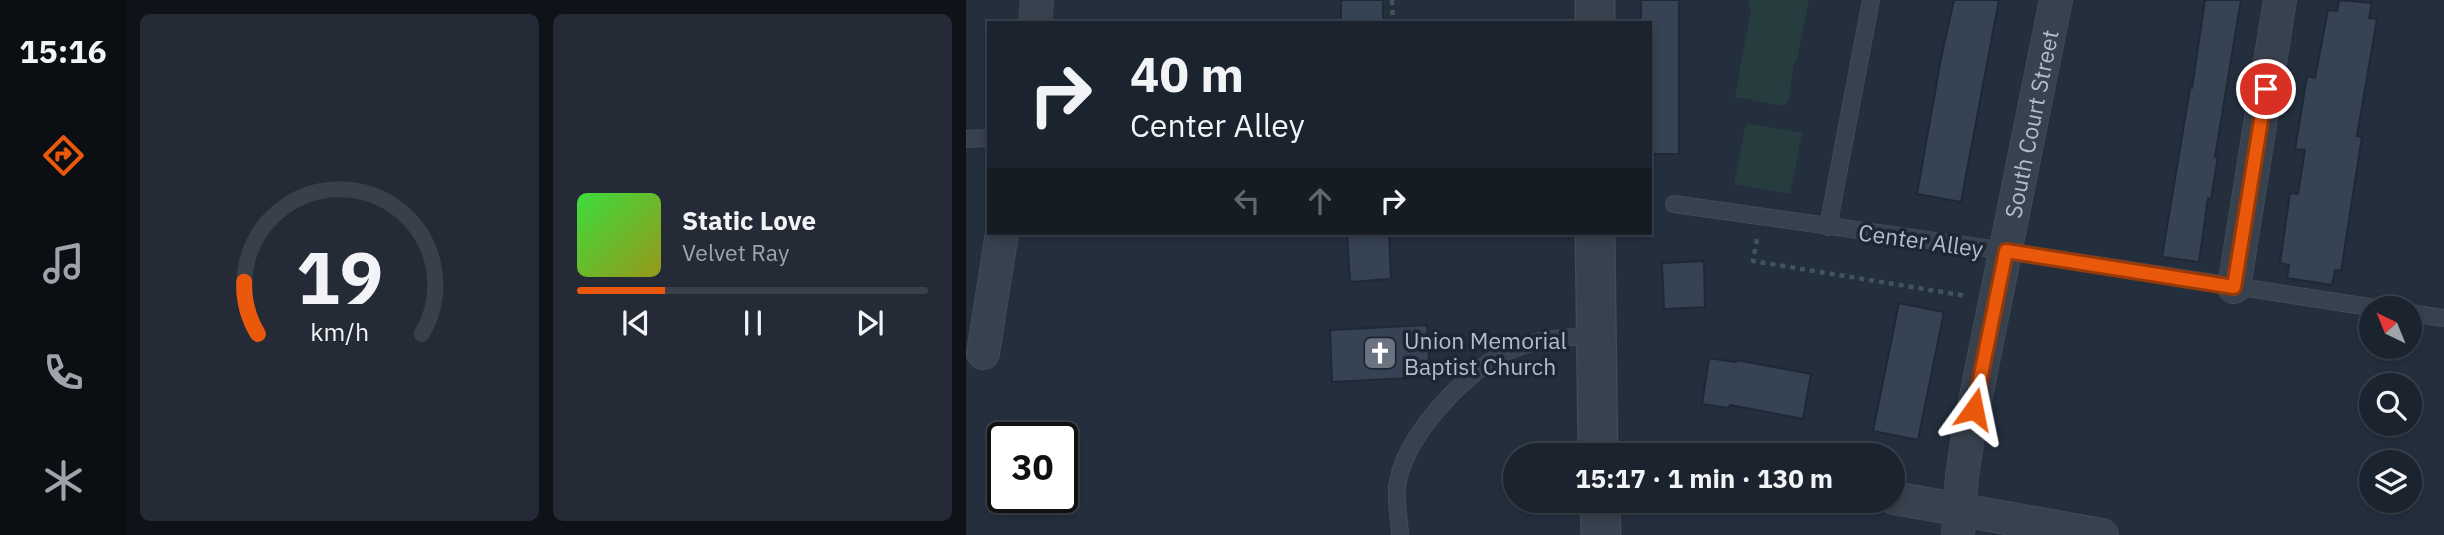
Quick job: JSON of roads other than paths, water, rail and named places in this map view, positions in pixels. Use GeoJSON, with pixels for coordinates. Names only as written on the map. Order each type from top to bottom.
{"type":"FeatureCollection","features":[{"type":"Feature","properties":{"kind":"street"},"geometry":{"type":"LineString","coordinates":[[1035,21],[1037,0]]}},
{"type":"Feature","properties":{"kind":"street"},"geometry":{"type":"LineString","coordinates":[[1595,0],[1595,21]]}},
{"type":"Feature","properties":{"kind":"street","name":"South Court Street"},"geometry":{"type":"LineString","coordinates":[[1958,521],[1968,436],[2056,0]]}},
{"type":"Feature","properties":{"kind":"street"},"geometry":{"type":"LineString","coordinates":[[2234,287],[2280,0]]}},
{"type":"Feature","properties":{"kind":"street"},"geometry":{"type":"LineString","coordinates":[[983,353],[1002,235]]}},
{"type":"Feature","properties":{"kind":"street"},"geometry":{"type":"LineString","coordinates":[[1595,235],[1595,335],[1600,443]]}},
{"type":"Feature","properties":{"kind":"street"},"geometry":{"type":"LineString","coordinates":[[1905,502],[1958,521],[2102,535]]}},
{"type":"Feature","properties":{"kind":"street"},"geometry":{"type":"LineString","coordinates":[[1600,513],[1601,535]]}},
{"type":"Feature","properties":{"kind":"lane"},"geometry":{"type":"LineString","coordinates":[[1828,227],[1871,0]]}},
{"type":"Feature","properties":{"kind":"lane"},"geometry":{"type":"LineString","coordinates":[[966,139],[987,138]]}},
{"type":"Feature","properties":{"kind":"lane","name":"Center Alley"},"geometry":{"type":"LineString","coordinates":[[1674,204],[2006,251],[2359,305]]}},
{"type":"Feature","properties":{"kind":"lane"},"geometry":{"type":"LineString","coordinates":[[2422,315],[2444,318]]}},
{"type":"Feature","properties":{"kind":"lane"},"geometry":{"type":"LineString","coordinates":[[1400,535],[1397,488],[1411,447],[1440,407],[1471,375],[1506,353],[1535,342],[1595,335]]}},
{"type":"Feature","properties":{"kind":"place","name":"Union Memorial Baptist Church"},"geometry":{"type":"Point","coordinates":[1380,353]}}]}
